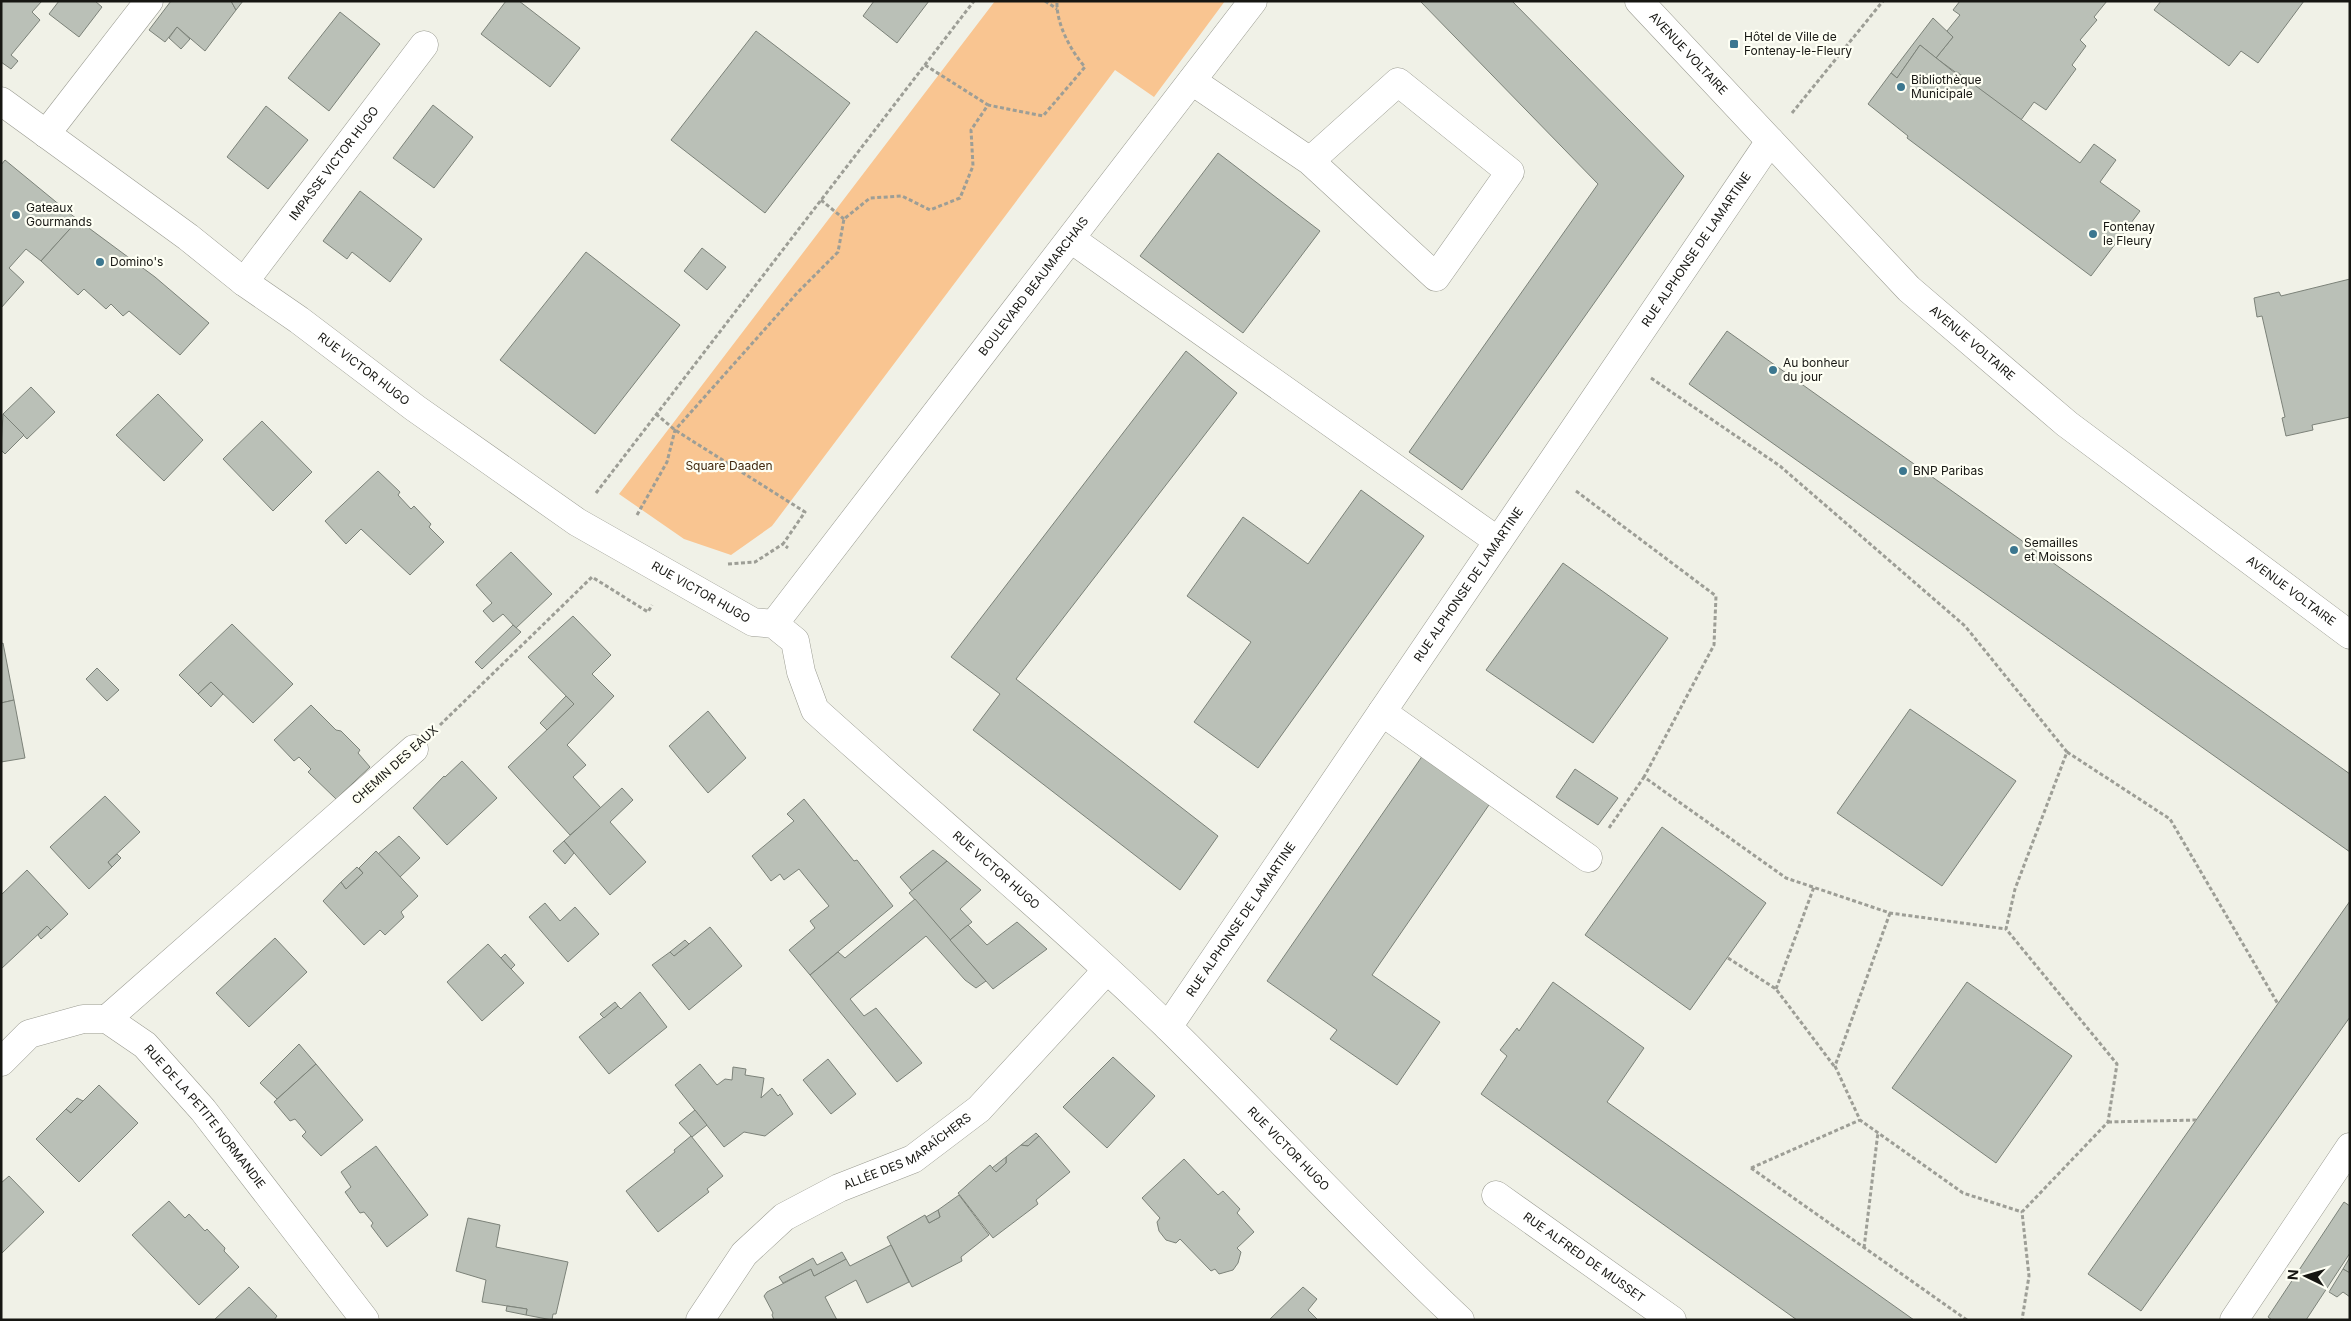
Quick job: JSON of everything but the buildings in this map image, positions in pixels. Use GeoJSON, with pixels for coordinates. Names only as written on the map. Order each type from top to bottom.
{"type":"FeatureCollection","features":[{"type":"Feature","properties":{"kind":"street"},"geometry":{"type":"LineString","coordinates":[[46,134],[149,1]]}},
{"type":"Feature","properties":{"kind":"street","name":"BOULEVARD BEAUMARCHAIS"},"geometry":{"type":"LineString","coordinates":[[774,624],[1253,1]]}},
{"type":"Feature","properties":{"kind":"street","name":"AVENUE VOLTAIRE"},"geometry":{"type":"LineString","coordinates":[[1639,1],[1909,289],[2059,418],[2350,635]]}},
{"type":"Feature","properties":{"kind":"street","name":"IMPASSE VICTOR HUGO"},"geometry":{"type":"LineString","coordinates":[[244,282],[424,45]]}},
{"type":"Feature","properties":{"kind":"street"},"geometry":{"type":"LineString","coordinates":[[1192,81],[1310,161],[1436,277],[1510,172],[1398,82],[1310,161]]}},
{"type":"Feature","properties":{"kind":"street","name":"RUE VICTOR HUGO"},"geometry":{"type":"LineString","coordinates":[[1,101],[188,237],[244,282],[299,320],[414,408],[577,522],[754,622],[774,624],[795,641],[801,672],[815,710],[1107,970],[1168,1027],[1395,1260],[1460,1320]]}},
{"type":"Feature","properties":{"kind":"street","name":"RUE ALPHONSE DE LAMARTINE"},"geometry":{"type":"LineString","coordinates":[[1168,1027],[1770,141]]}},
{"type":"Feature","properties":{"kind":"street"},"geometry":{"type":"LineString","coordinates":[[1071,239],[1498,541]]}},
{"type":"Feature","properties":{"kind":"street","name":"BOULEVARD BEAUMARCHAIS"},"geometry":{"type":"LineString","coordinates":[[795,641],[816,571]]}},
{"type":"Feature","properties":{"kind":"street"},"geometry":{"type":"LineString","coordinates":[[1382,712],[1588,858]]}},
{"type":"Feature","properties":{"kind":"street","name":"CHEMIN DES EAUX"},"geometry":{"type":"LineString","coordinates":[[107,1019],[414,749]]}},
{"type":"Feature","properties":{"kind":"street","name":"ALLÉE DES MARAÎCHERS"},"geometry":{"type":"LineString","coordinates":[[700,1320],[744,1254],[784,1217],[839,1188],[913,1159],[979,1109],[1107,970]]}},
{"type":"Feature","properties":{"kind":"street"},"geometry":{"type":"LineString","coordinates":[[1,1062],[30,1034],[83,1019],[107,1019]]}},
{"type":"Feature","properties":{"kind":"street","name":"RUE DE LA PETITE NORMANDIE"},"geometry":{"type":"LineString","coordinates":[[107,1019],[145,1045],[204,1110],[365,1320]]}},
{"type":"Feature","properties":{"kind":"street"},"geometry":{"type":"LineString","coordinates":[[2234,1320],[2350,1147]]}},
{"type":"Feature","properties":{"kind":"street","name":"RUE ALFRED DE MUSSET"},"geometry":{"type":"LineString","coordinates":[[1496,1195],[1672,1320]]}},
{"type":"Feature","properties":{"kind":"path"},"geometry":{"type":"LineString","coordinates":[[594,496],[974,1]]}},
{"type":"Feature","properties":{"kind":"path"},"geometry":{"type":"LineString","coordinates":[[1045,1],[1056,9]]}},
{"type":"Feature","properties":{"kind":"path"},"geometry":{"type":"LineString","coordinates":[[925,65],[988,105],[1043,116],[1085,67],[1073,53],[1056,9],[1057,1]]}},
{"type":"Feature","properties":{"kind":"path"},"geometry":{"type":"LineString","coordinates":[[1770,141],[1883,1]]}},
{"type":"Feature","properties":{"kind":"path"},"geometry":{"type":"LineString","coordinates":[[634,520],[667,462],[675,430],[798,292],[838,252],[844,219],[870,198],[902,196],[930,210],[960,198],[972,166],[971,130],[988,105]]}},
{"type":"Feature","properties":{"kind":"path"},"geometry":{"type":"LineString","coordinates":[[821,200],[844,219]]}},
{"type":"Feature","properties":{"kind":"path"},"geometry":{"type":"LineString","coordinates":[[1622,358],[1780,466],[1965,626],[2067,752],[2170,819],[2278,1004]]}},
{"type":"Feature","properties":{"kind":"path"},"geometry":{"type":"LineString","coordinates":[[656,414],[675,430],[804,512],[783,544],[755,562],[723,565]]}},
{"type":"Feature","properties":{"kind":"path"},"geometry":{"type":"LineString","coordinates":[[1548,469],[1716,596],[1714,644],[1644,777],[1588,858]]}},
{"type":"Feature","properties":{"kind":"path"},"geometry":{"type":"LineString","coordinates":[[783,544],[816,571]]}},
{"type":"Feature","properties":{"kind":"path","name":"CHEMIN DES EAUX"},"geometry":{"type":"LineString","coordinates":[[414,749],[592,576],[648,612],[673,575]]}},
{"type":"Feature","properties":{"kind":"path"},"geometry":{"type":"LineString","coordinates":[[2006,929],[2015,889],[2067,752]]}},
{"type":"Feature","properties":{"kind":"path"},"geometry":{"type":"LineString","coordinates":[[1644,777],[1786,878],[1890,913],[2006,929],[2117,1064],[2108,1122],[2022,1212],[2029,1276],[2022,1320]]}},
{"type":"Feature","properties":{"kind":"path"},"geometry":{"type":"LineString","coordinates":[[1776,989],[1814,887]]}},
{"type":"Feature","properties":{"kind":"path"},"geometry":{"type":"LineString","coordinates":[[1835,1066],[1890,913]]}},
{"type":"Feature","properties":{"kind":"path"},"geometry":{"type":"LineString","coordinates":[[1728,958],[1776,989],[1835,1066],[1860,1120],[1963,1193],[2022,1212]]}},
{"type":"Feature","properties":{"kind":"path"},"geometry":{"type":"LineString","coordinates":[[1860,1120],[1750,1168],[1966,1320]]}},
{"type":"Feature","properties":{"kind":"path"},"geometry":{"type":"LineString","coordinates":[[2108,1122],[2196,1120]]}},
{"type":"Feature","properties":{"kind":"path"},"geometry":{"type":"LineString","coordinates":[[1864,1248],[1878,1132]]}},
{"type":"Feature","properties":{"kind":"green space","name":"Square Daaden"},"geometry":{"type":"Polygon","coordinates":[[[995,1],[1225,1],[1154,97],[1115,70],[772,526],[731,555],[684,539],[619,494],[995,1]]]}},
{"type":"Feature","properties":{"kind":"place","name":"Hôtel de Ville de Fontenay-le-Fleury"},"geometry":{"type":"Point","coordinates":[1734,44]}},
{"type":"Feature","properties":{"kind":"place","name":"Bibliothèque Municipale"},"geometry":{"type":"Point","coordinates":[1901,87]}},
{"type":"Feature","properties":{"kind":"place","name":"Gateaux Gourmands"},"geometry":{"type":"Point","coordinates":[16,215]}},
{"type":"Feature","properties":{"kind":"place","name":"Fontenay le Fleury"},"geometry":{"type":"Point","coordinates":[2093,234]}},
{"type":"Feature","properties":{"kind":"place","name":"Domino's"},"geometry":{"type":"Point","coordinates":[100,262]}},
{"type":"Feature","properties":{"kind":"place","name":"Au bonheur du jour"},"geometry":{"type":"Point","coordinates":[1773,370]}},
{"type":"Feature","properties":{"kind":"place","name":"BNP Paribas"},"geometry":{"type":"Point","coordinates":[1903,471]}},
{"type":"Feature","properties":{"kind":"place","name":"Semailles et Moissons"},"geometry":{"type":"Point","coordinates":[2014,550]}}]}
